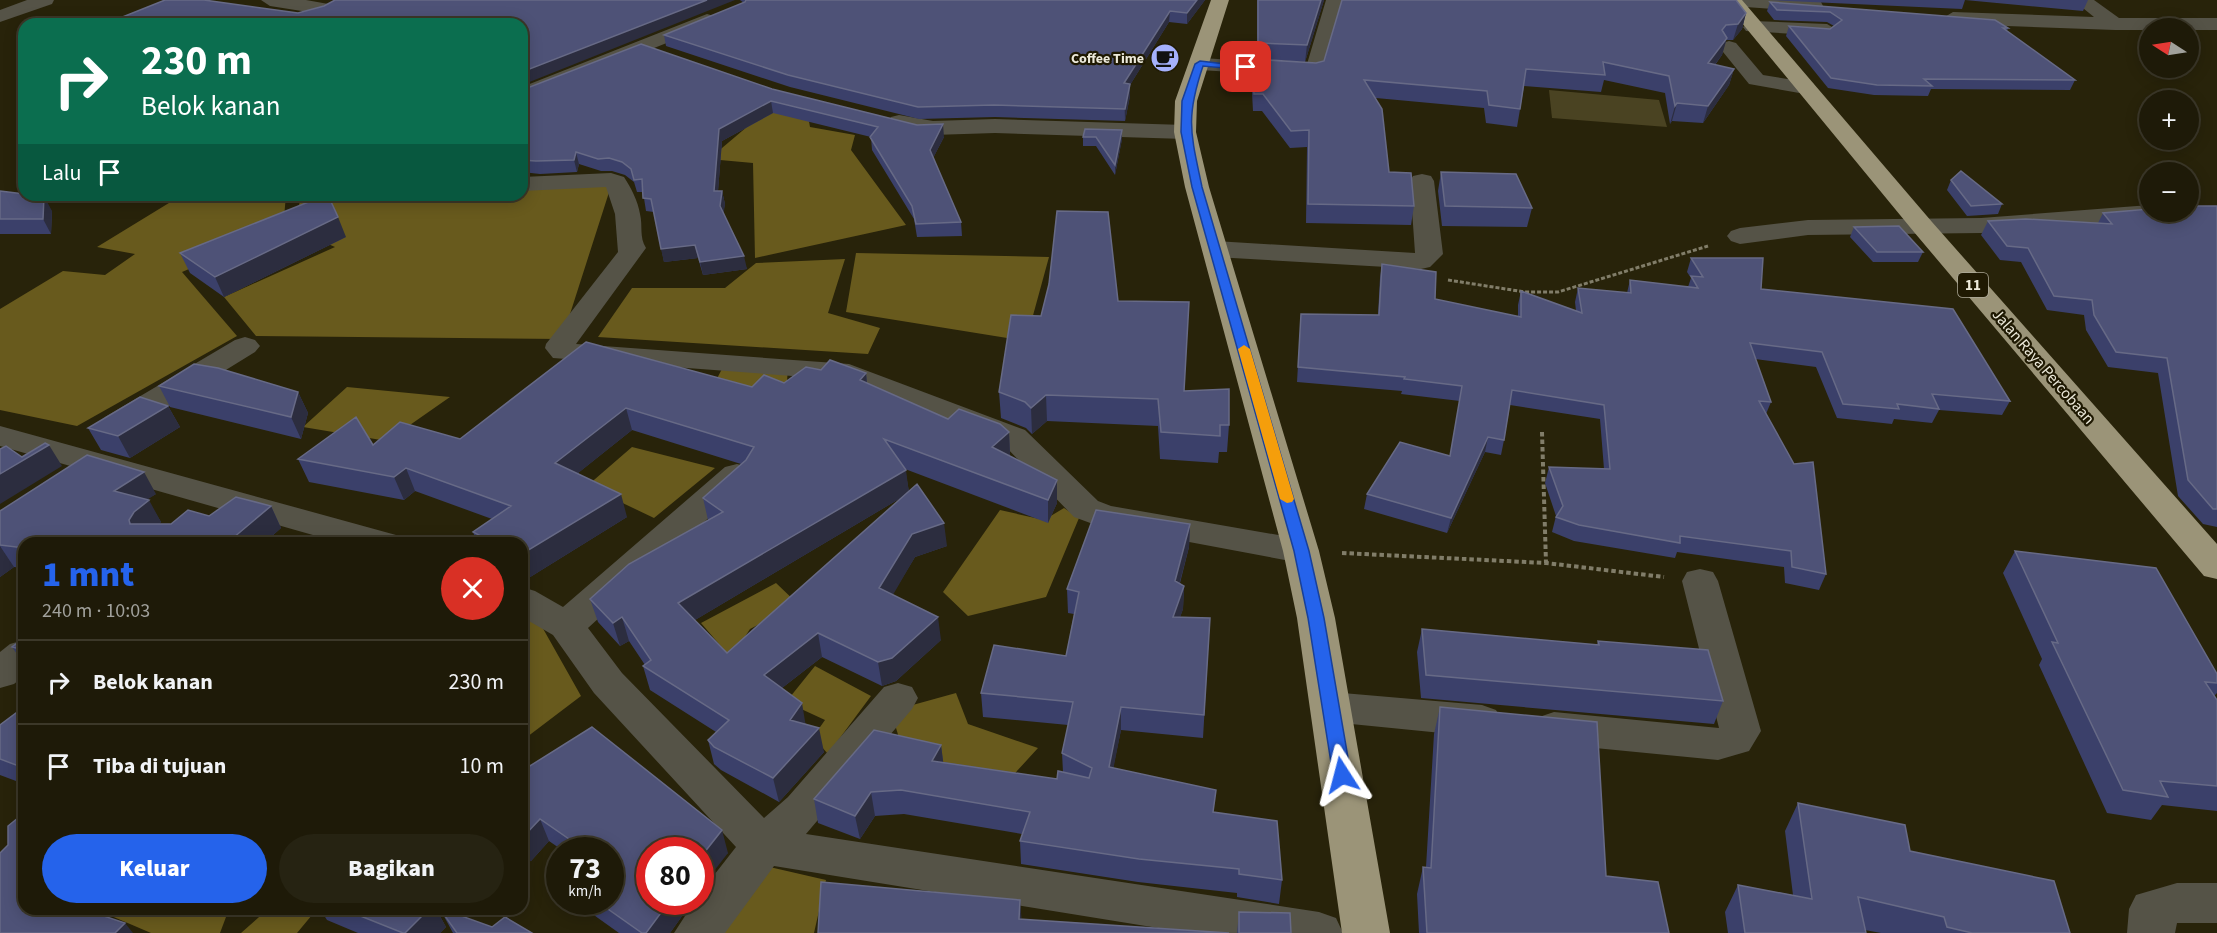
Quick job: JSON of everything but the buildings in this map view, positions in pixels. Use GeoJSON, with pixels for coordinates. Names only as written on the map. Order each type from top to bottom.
{"type":"FeatureCollection","features":[{"type":"Feature","properties":{"kind":"highway"},"geometry":{"type":"LineString","coordinates":[[1220,0],[1186,101],[1185,132],[1197,187],[1301,551],[1331,707],[1366,933]]}},
{"type":"Feature","properties":{"kind":"highway","name":"Jalan Raya Percobaan"},"geometry":{"type":"LineString","coordinates":[[1732,0],[1923,227],[2217,567]]}},
{"type":"Feature","properties":{"kind":"street"},"geometry":{"type":"LineString","coordinates":[[0,16],[45,0]]}},
{"type":"Feature","properties":{"kind":"street"},"geometry":{"type":"LineString","coordinates":[[270,0],[327,9]]}},
{"type":"Feature","properties":{"kind":"street"},"geometry":{"type":"LineString","coordinates":[[1200,64],[1315,70],[1335,0]]}},
{"type":"Feature","properties":{"kind":"street"},"geometry":{"type":"LineString","coordinates":[[1732,0],[1832,7]]}},
{"type":"Feature","properties":{"kind":"street"},"geometry":{"type":"LineString","coordinates":[[2082,0],[2115,24]]}},
{"type":"Feature","properties":{"kind":"street"},"geometry":{"type":"LineString","coordinates":[[528,93],[729,11]]}},
{"type":"Feature","properties":{"kind":"street"},"geometry":{"type":"LineString","coordinates":[[1929,16],[2115,24],[2217,24]]}},
{"type":"Feature","properties":{"kind":"street"},"geometry":{"type":"LineString","coordinates":[[1753,27],[1827,30]]}},
{"type":"Feature","properties":{"kind":"street"},"geometry":{"type":"LineString","coordinates":[[644,47],[676,59]]}},
{"type":"Feature","properties":{"kind":"street"},"geometry":{"type":"LineString","coordinates":[[1729,47],[1756,81],[1805,88]]}},
{"type":"Feature","properties":{"kind":"street"},"geometry":{"type":"LineString","coordinates":[[882,118],[933,128],[995,126],[1185,132]]}},
{"type":"Feature","properties":{"kind":"street"},"geometry":{"type":"LineString","coordinates":[[528,184],[611,180],[615,182],[621,193],[628,215],[628,243],[633,248],[631,253],[561,344],[562,352],[838,370],[1014,437],[1037,457],[1062,487],[1086,509],[1105,516],[1301,551]]}},
{"type":"Feature","properties":{"kind":"street"},"geometry":{"type":"LineString","coordinates":[[1217,256],[1421,261],[1430,255],[1422,181]]}},
{"type":"Feature","properties":{"kind":"street"},"geometry":{"type":"LineString","coordinates":[[1740,236],[1776,228],[1810,226],[1923,227],[2139,213]]}},
{"type":"Feature","properties":{"kind":"street"},"geometry":{"type":"LineString","coordinates":[[1217,256],[1326,272]]}},
{"type":"Feature","properties":{"kind":"street"},"geometry":{"type":"LineString","coordinates":[[58,486],[82,457],[245,346]]}},
{"type":"Feature","properties":{"kind":"street"},"geometry":{"type":"LineString","coordinates":[[0,436],[82,457],[357,537]]}},
{"type":"Feature","properties":{"kind":"street"},"geometry":{"type":"LineString","coordinates":[[566,626],[737,474]]}},
{"type":"Feature","properties":{"kind":"street"},"geometry":{"type":"LineString","coordinates":[[186,523],[218,496]]}},
{"type":"Feature","properties":{"kind":"street"},"geometry":{"type":"LineString","coordinates":[[1331,707],[1728,744],[1736,739],[1740,731],[1700,581]]}},
{"type":"Feature","properties":{"kind":"street"},"geometry":{"type":"LineString","coordinates":[[528,604],[566,626],[608,683],[763,846],[1319,933]]}},
{"type":"Feature","properties":{"kind":"street"},"geometry":{"type":"LineString","coordinates":[[0,674],[18,659]]}},
{"type":"Feature","properties":{"kind":"street"},"geometry":{"type":"LineString","coordinates":[[698,933],[763,846],[803,810],[898,698]]}},
{"type":"Feature","properties":{"kind":"street"},"geometry":{"type":"LineString","coordinates":[[2151,933],[2152,909],[2177,903],[2217,903]]}},
{"type":"Feature","properties":{"kind":"path"},"geometry":{"type":"LineString","coordinates":[[1445,280],[1525,292],[1558,292],[1740,236]]}},
{"type":"Feature","properties":{"kind":"path"},"geometry":{"type":"LineString","coordinates":[[1542,432],[1546,563]]}},
{"type":"Feature","properties":{"kind":"path"},"geometry":{"type":"LineString","coordinates":[[1301,551],[1546,563],[1700,581]]}},
{"type":"Feature","properties":{"kind":"shaded area"},"geometry":{"type":"Polygon","coordinates":[[[1549,90],[1659,100],[1667,127],[1552,118],[1549,90]]]}},
{"type":"Feature","properties":{"kind":"shaded area"},"geometry":{"type":"Polygon","coordinates":[[[778,111],[808,116],[810,127],[855,135],[851,150],[906,225],[755,258],[753,163],[709,159],[761,115],[778,111]]]}},
{"type":"Feature","properties":{"kind":"shaded area"},"geometry":{"type":"Polygon","coordinates":[[[612,183],[562,339],[256,336],[224,297],[335,247],[292,228],[300,201],[528,201],[528,185],[612,183]]]}},
{"type":"Feature","properties":{"kind":"shaded area"},"geometry":{"type":"Polygon","coordinates":[[[172,201],[285,201],[283,229],[182,272],[237,336],[77,426],[0,410],[0,309],[63,271],[105,275],[135,254],[97,247],[172,201]]]}},
{"type":"Feature","properties":{"kind":"shaded area"},"geometry":{"type":"Polygon","coordinates":[[[856,253],[1049,257],[1026,341],[846,312],[856,253]]]}},
{"type":"Feature","properties":{"kind":"shaded area"},"geometry":{"type":"Polygon","coordinates":[[[845,259],[828,313],[880,328],[868,354],[598,337],[632,288],[725,288],[756,263],[845,259]]]}},
{"type":"Feature","properties":{"kind":"shaded area"},"geometry":{"type":"Polygon","coordinates":[[[723,367],[788,368],[787,381],[805,387],[711,390],[723,367]]]}},
{"type":"Feature","properties":{"kind":"shaded area"},"geometry":{"type":"Polygon","coordinates":[[[347,387],[450,397],[387,441],[303,427],[347,387]]]}},
{"type":"Feature","properties":{"kind":"shaded area"},"geometry":{"type":"Polygon","coordinates":[[[632,447],[715,468],[654,518],[587,486],[632,447]]]}},
{"type":"Feature","properties":{"kind":"shaded area"},"geometry":{"type":"Polygon","coordinates":[[[1064,508],[1079,518],[1046,597],[968,616],[943,592],[1000,510],[1044,520],[1064,508]]]}},
{"type":"Feature","properties":{"kind":"shaded area"},"geometry":{"type":"Polygon","coordinates":[[[776,583],[798,604],[750,629],[731,658],[701,623],[776,583]]]}},
{"type":"Feature","properties":{"kind":"shaded area"},"geometry":{"type":"Polygon","coordinates":[[[528,620],[541,625],[581,696],[528,736],[528,620]]]}},
{"type":"Feature","properties":{"kind":"shaded area"},"geometry":{"type":"Polygon","coordinates":[[[815,666],[871,696],[828,754],[813,737],[825,720],[786,702],[815,666]]]}},
{"type":"Feature","properties":{"kind":"shaded area"},"geometry":{"type":"Polygon","coordinates":[[[956,693],[968,724],[1038,748],[1006,783],[902,748],[891,711],[956,693]]]}},
{"type":"Feature","properties":{"kind":"shaded area"},"geometry":{"type":"Polygon","coordinates":[[[756,864],[826,880],[814,933],[709,933],[756,864]]]}},
{"type":"Feature","properties":{"kind":"shaded area"},"geometry":{"type":"Polygon","coordinates":[[[109,915],[224,915],[226,917],[220,933],[151,933],[109,915]]]}},
{"type":"Feature","properties":{"kind":"shaded area"},"geometry":{"type":"Polygon","coordinates":[[[261,915],[312,915],[297,933],[241,933],[261,915]]]}},
{"type":"Feature","properties":{"kind":"slow traffic"},"geometry":{"type":"LineString","coordinates":[[1244,349],[1287,499]]}},
{"type":"Feature","properties":{"kind":"place","name":"Coffee Time"},"geometry":{"type":"Point","coordinates":[1165,58]}},
{"type":"Feature","properties":{"kind":"route"},"geometry":{"type":"LineString","coordinates":[[1246,67],[1200,64],[1186,101],[1185,132],[1197,187],[1301,551],[1316,618],[1342,775]]}}]}
